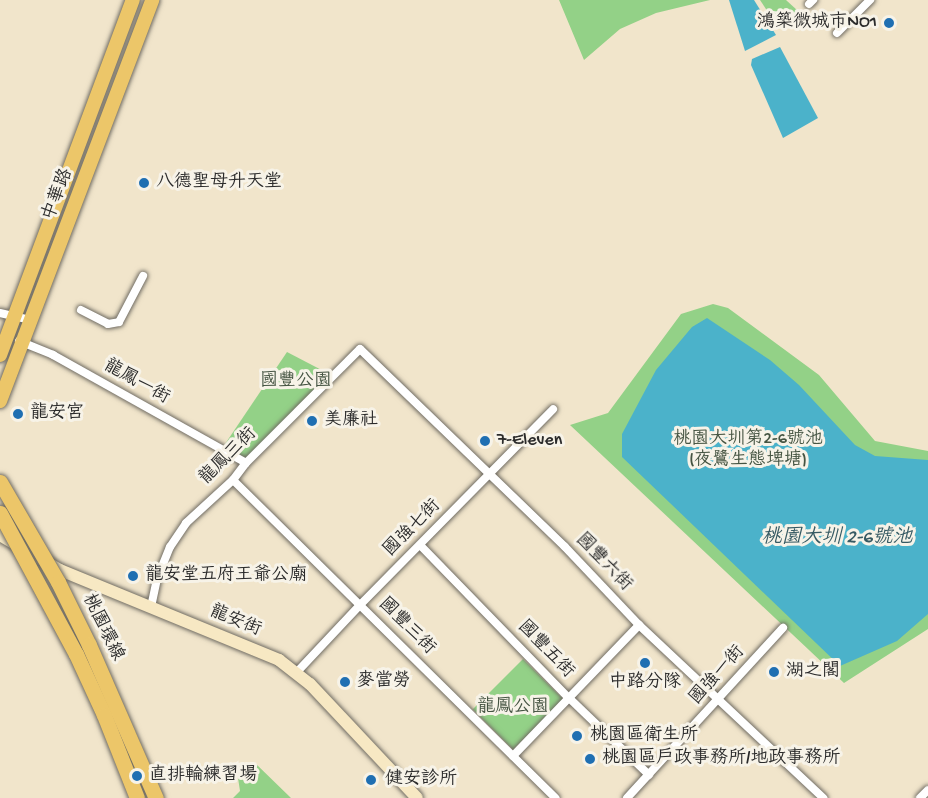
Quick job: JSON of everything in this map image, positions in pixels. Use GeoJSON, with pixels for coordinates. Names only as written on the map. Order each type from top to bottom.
{"type":"FeatureCollection","features":[{"type":"Feature","properties":{"kind":"highway","name":"桃園環線"},"geometry":{"type":"LineString","coordinates":[[0,482],[46,561],[89,645],[156,798]]}},
{"type":"Feature","properties":{"kind":"highway","name":"桃園環線"},"geometry":{"type":"LineString","coordinates":[[0,513],[76,654],[137,798]]}},
{"type":"Feature","properties":{"kind":"main road","name":"中華路"},"geometry":{"type":"LineString","coordinates":[[0,355],[133,0]]}},
{"type":"Feature","properties":{"kind":"main road","name":"中華路"},"geometry":{"type":"LineString","coordinates":[[0,401],[152,0]]}},
{"type":"Feature","properties":{"kind":"street"},"geometry":{"type":"LineString","coordinates":[[837,33],[870,0]]}},
{"type":"Feature","properties":{"kind":"street"},"geometry":{"type":"LineString","coordinates":[[81,310],[108,324],[119,322],[143,276]]}},
{"type":"Feature","properties":{"kind":"street"},"geometry":{"type":"LineString","coordinates":[[0,314],[32,320]]}},
{"type":"Feature","properties":{"kind":"street","name":"龍鳳一街"},"geometry":{"type":"LineString","coordinates":[[8,336],[53,355],[246,463]]}},
{"type":"Feature","properties":{"kind":"street","name":"龍鳳三街"},"geometry":{"type":"LineString","coordinates":[[151,607],[157,579],[170,547],[186,523],[232,480],[246,463],[360,349]]}},
{"type":"Feature","properties":{"kind":"street","name":"國豐六街"},"geometry":{"type":"LineString","coordinates":[[360,349],[490,474],[639,625],[823,798]]}},
{"type":"Feature","properties":{"kind":"street","name":"國強七街"},"geometry":{"type":"LineString","coordinates":[[297,672],[553,409]]}},
{"type":"Feature","properties":{"kind":"street","name":"國豐三街"},"geometry":{"type":"LineString","coordinates":[[232,480],[556,798]]}},
{"type":"Feature","properties":{"kind":"street","name":"龍安街"},"geometry":{"type":"LineString","coordinates":[[0,535],[60,570],[236,640],[279,660],[297,672],[417,798]]}},
{"type":"Feature","properties":{"kind":"street","name":"國豐五街"},"geometry":{"type":"LineString","coordinates":[[420,545],[569,698],[649,775]]}},
{"type":"Feature","properties":{"kind":"street"},"geometry":{"type":"LineString","coordinates":[[513,756],[639,625]]}},
{"type":"Feature","properties":{"kind":"street","name":"國強一街"},"geometry":{"type":"LineString","coordinates":[[627,798],[783,628]]}},
{"type":"Feature","properties":{"kind":"street"},"geometry":{"type":"LineString","coordinates":[[920,798],[928,790]]}},
{"type":"Feature","properties":{"kind":"green space"},"geometry":{"type":"Polygon","coordinates":[[[559,0],[710,0],[656,13],[620,29],[584,60],[559,0]]]}},
{"type":"Feature","properties":{"kind":"green space"},"geometry":{"type":"Polygon","coordinates":[[[760,0],[786,0],[798,11],[777,26],[760,0]]]}},
{"type":"Feature","properties":{"kind":"green space","name":"桃園大圳 2-6號池"},"geometry":{"type":"Polygon","coordinates":[[[713,304],[728,308],[819,375],[875,441],[928,451],[928,629],[844,683],[570,425],[608,413],[681,314],[713,304]]]}},
{"type":"Feature","properties":{"kind":"green space","name":"國豐公園"},"geometry":{"type":"Polygon","coordinates":[[[287,352],[335,377],[246,463],[221,450],[287,352]]]}},
{"type":"Feature","properties":{"kind":"green space","name":"龍鳳公園"},"geometry":{"type":"Polygon","coordinates":[[[523,659],[563,699],[513,750],[473,709],[523,659]]]}},
{"type":"Feature","properties":{"kind":"green space"},"geometry":{"type":"Polygon","coordinates":[[[254,762],[291,798],[233,798],[240,791],[238,778],[254,762]]]}},
{"type":"Feature","properties":{"kind":"water"},"geometry":{"type":"Polygon","coordinates":[[[729,0],[754,0],[776,35],[745,51],[729,0]]]}},
{"type":"Feature","properties":{"kind":"water"},"geometry":{"type":"Polygon","coordinates":[[[780,47],[818,118],[783,138],[751,65],[752,59],[780,47]]]}},
{"type":"Feature","properties":{"kind":"water","name":"桃園大圳 2-6號池"},"geometry":{"type":"Polygon","coordinates":[[[707,318],[770,360],[799,385],[855,445],[875,456],[928,460],[928,614],[897,641],[840,666],[622,457],[622,434],[656,370],[692,327],[707,318]]]}},
{"type":"Feature","properties":{"kind":"place","name":"鴻築微城市NO1"},"geometry":{"type":"Point","coordinates":[889,23]}},
{"type":"Feature","properties":{"kind":"place","name":"八德聖母升天堂"},"geometry":{"type":"Point","coordinates":[144,183]}},
{"type":"Feature","properties":{"kind":"place","name":"龍安宮"},"geometry":{"type":"Point","coordinates":[18,414]}},
{"type":"Feature","properties":{"kind":"place","name":"美廉社"},"geometry":{"type":"Point","coordinates":[312,421]}},
{"type":"Feature","properties":{"kind":"place","name":"7-Eleven"},"geometry":{"type":"Point","coordinates":[485,441]}},
{"type":"Feature","properties":{"kind":"place","name":"龍安堂五府王爺公廟"},"geometry":{"type":"Point","coordinates":[133,576]}},
{"type":"Feature","properties":{"kind":"place","name":"中路分隊"},"geometry":{"type":"Point","coordinates":[645,663]}},
{"type":"Feature","properties":{"kind":"place","name":"湖之閣"},"geometry":{"type":"Point","coordinates":[774,672]}},
{"type":"Feature","properties":{"kind":"place","name":"麥當勞"},"geometry":{"type":"Point","coordinates":[345,682]}},
{"type":"Feature","properties":{"kind":"place","name":"桃園區衛生所"},"geometry":{"type":"Point","coordinates":[577,736]}},
{"type":"Feature","properties":{"kind":"place","name":"桃園區戶政事務所/地政事務所"},"geometry":{"type":"Point","coordinates":[590,759]}},
{"type":"Feature","properties":{"kind":"place","name":"直排輪練習場"},"geometry":{"type":"Point","coordinates":[137,776]}},
{"type":"Feature","properties":{"kind":"place","name":"健安診所"},"geometry":{"type":"Point","coordinates":[371,780]}},
{"type":"Feature","properties":{"kind":"park label","name":"桃園大圳第2-6號池 (夜鷺生態埤塘)"},"geometry":{"type":"Point","coordinates":[748,451]}}]}
